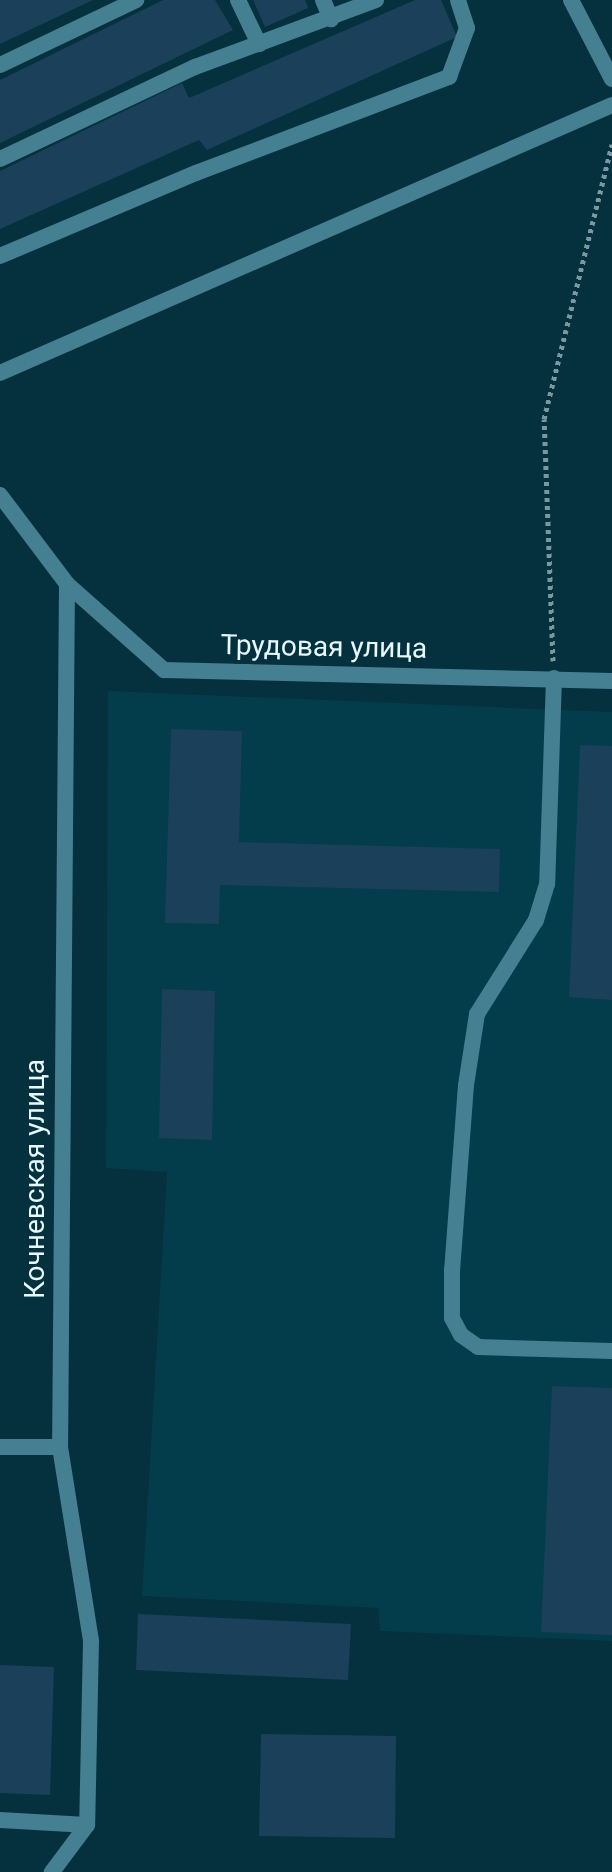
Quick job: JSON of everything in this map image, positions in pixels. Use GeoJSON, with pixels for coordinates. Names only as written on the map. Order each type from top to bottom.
{"type":"FeatureCollection","features":[{"type":"Feature","properties":{"kind":"street"},"geometry":{"type":"LineString","coordinates":[[0,65],[136,0]]}},
{"type":"Feature","properties":{"kind":"street"},"geometry":{"type":"LineString","coordinates":[[238,0],[259,44]]}},
{"type":"Feature","properties":{"kind":"street"},"geometry":{"type":"LineString","coordinates":[[323,0],[331,19]]}},
{"type":"Feature","properties":{"kind":"street"},"geometry":{"type":"LineString","coordinates":[[0,159],[195,67],[376,0]]}},
{"type":"Feature","properties":{"kind":"street"},"geometry":{"type":"LineString","coordinates":[[0,256],[196,173],[449,77],[467,28],[458,0]]}},
{"type":"Feature","properties":{"kind":"street"},"geometry":{"type":"LineString","coordinates":[[571,0],[612,79]]}},
{"type":"Feature","properties":{"kind":"street"},"geometry":{"type":"LineString","coordinates":[[0,373],[612,105]]}},
{"type":"Feature","properties":{"kind":"street"},"geometry":{"type":"LineString","coordinates":[[0,495],[67,584]]}},
{"type":"Feature","properties":{"kind":"street","name":"Трудовая улица"},"geometry":{"type":"LineString","coordinates":[[67,584],[164,670],[612,681]]}},
{"type":"Feature","properties":{"kind":"street","name":"Кочневская улица"},"geometry":{"type":"LineString","coordinates":[[67,584],[60,1447],[91,1641],[87,1825]]}},
{"type":"Feature","properties":{"kind":"street"},"geometry":{"type":"LineString","coordinates":[[554,678],[547,884],[536,920],[477,1014],[463,1128],[452,1270],[452,1318],[461,1335],[478,1347],[612,1351]]}},
{"type":"Feature","properties":{"kind":"street"},"geometry":{"type":"LineString","coordinates":[[0,1447],[60,1447]]}},
{"type":"Feature","properties":{"kind":"street"},"geometry":{"type":"LineString","coordinates":[[0,1820],[87,1825]]}},
{"type":"Feature","properties":{"kind":"street"},"geometry":{"type":"LineString","coordinates":[[52,1872],[87,1825]]}},
{"type":"Feature","properties":{"kind":"path"},"geometry":{"type":"LineString","coordinates":[[554,678],[544,419],[612,144]]}},
{"type":"Feature","properties":{"kind":"shaded area"},"geometry":{"type":"Polygon","coordinates":[[[108,691],[612,712],[612,1641],[380,1631],[378,1608],[142,1596],[167,1172],[106,1168],[108,691]]]}},
{"type":"Feature","properties":{"kind":"building"},"geometry":{"type":"Polygon","coordinates":[[[0,0],[93,0],[0,44],[0,0]]]}},
{"type":"Feature","properties":{"kind":"building"},"geometry":{"type":"Polygon","coordinates":[[[163,0],[215,0],[233,30],[0,143],[0,80],[163,0]]]}},
{"type":"Feature","properties":{"kind":"building"},"geometry":{"type":"Polygon","coordinates":[[[253,0],[305,0],[308,8],[265,27],[253,0]]]}},
{"type":"Feature","properties":{"kind":"building"},"geometry":{"type":"Polygon","coordinates":[[[415,0],[441,0],[457,37],[207,150],[199,140],[0,229],[0,171],[182,83],[189,98],[415,0]]]}},
{"type":"Feature","properties":{"kind":"building"},"geometry":{"type":"Polygon","coordinates":[[[171,729],[242,731],[239,842],[500,849],[499,892],[220,885],[219,924],[165,923],[171,729]]]}},
{"type":"Feature","properties":{"kind":"building"},"geometry":{"type":"Polygon","coordinates":[[[580,745],[612,746],[612,1000],[569,997],[580,745]]]}},
{"type":"Feature","properties":{"kind":"building"},"geometry":{"type":"Polygon","coordinates":[[[162,989],[215,991],[212,1140],[159,1138],[162,989]]]}},
{"type":"Feature","properties":{"kind":"building"},"geometry":{"type":"Polygon","coordinates":[[[552,1386],[612,1388],[612,1635],[541,1632],[552,1386]]]}},
{"type":"Feature","properties":{"kind":"building"},"geometry":{"type":"Polygon","coordinates":[[[138,1614],[351,1624],[348,1680],[136,1670],[138,1614]]]}},
{"type":"Feature","properties":{"kind":"building"},"geometry":{"type":"Polygon","coordinates":[[[0,1665],[54,1667],[50,1795],[0,1793],[0,1665]]]}},
{"type":"Feature","properties":{"kind":"building"},"geometry":{"type":"Polygon","coordinates":[[[261,1734],[396,1736],[395,1838],[259,1836],[261,1734]]]}}]}
